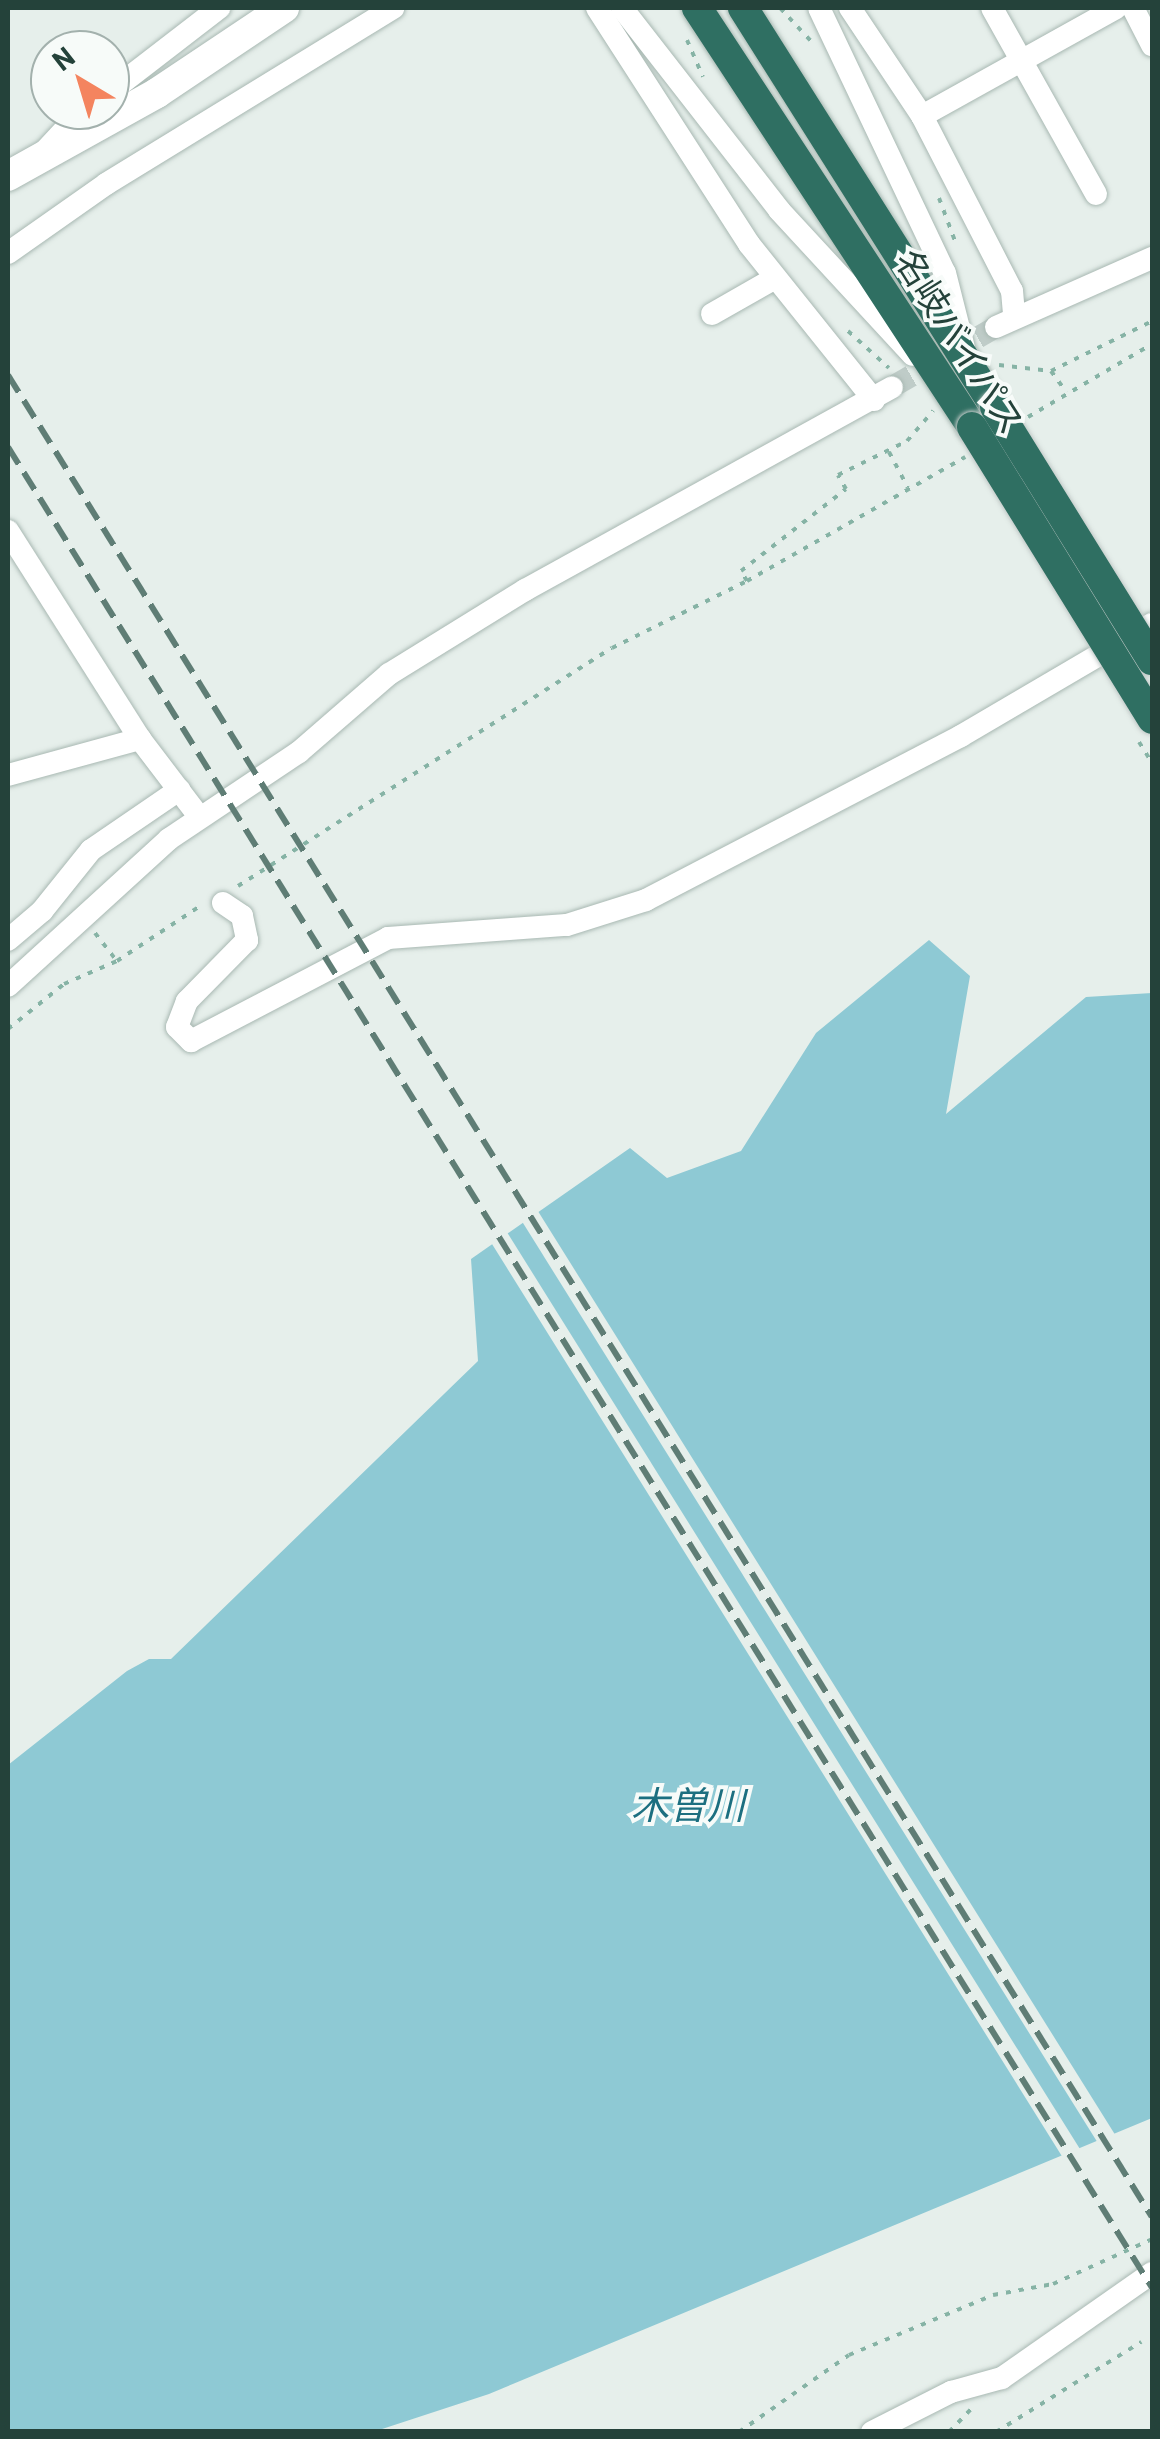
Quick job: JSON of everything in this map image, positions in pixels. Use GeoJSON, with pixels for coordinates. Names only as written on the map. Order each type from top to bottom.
{"type":"FeatureCollection","features":[{"type":"Feature","properties":{"kind":"highway","name":"名岐バイパス"},"geometry":{"type":"LineString","coordinates":[[697,8],[951,419],[1152,720]]}},
{"type":"Feature","properties":{"kind":"highway","name":"名岐バイパス"},"geometry":{"type":"LineString","coordinates":[[743,8],[982,365],[1152,660]]}},
{"type":"Feature","properties":{"kind":"street"},"geometry":{"type":"LineString","coordinates":[[130,77],[219,8]]}},
{"type":"Feature","properties":{"kind":"street"},"geometry":{"type":"LineString","coordinates":[[8,176],[157,93],[284,8]]}},
{"type":"Feature","properties":{"kind":"street"},"geometry":{"type":"LineString","coordinates":[[8,253],[106,184],[393,8]]}},
{"type":"Feature","properties":{"kind":"street"},"geometry":{"type":"LineString","coordinates":[[8,986],[198,815],[299,752],[389,674],[525,590],[886,386],[774,278],[597,8]]}},
{"type":"Feature","properties":{"kind":"street"},"geometry":{"type":"LineString","coordinates":[[622,8],[951,419]]}},
{"type":"Feature","properties":{"kind":"street"},"geometry":{"type":"LineString","coordinates":[[819,8],[944,273],[982,365]]}},
{"type":"Feature","properties":{"kind":"street"},"geometry":{"type":"LineString","coordinates":[[850,8],[922,116],[1012,290],[1005,322],[1152,258]]}},
{"type":"Feature","properties":{"kind":"street"},"geometry":{"type":"LineString","coordinates":[[992,8],[1096,194]]}},
{"type":"Feature","properties":{"kind":"street"},"geometry":{"type":"LineString","coordinates":[[922,116],[1116,8]]}},
{"type":"Feature","properties":{"kind":"street"},"geometry":{"type":"LineString","coordinates":[[1133,8],[1152,45]]}},
{"type":"Feature","properties":{"kind":"street"},"geometry":{"type":"LineString","coordinates":[[43,156],[66,130]]}},
{"type":"Feature","properties":{"kind":"street"},"geometry":{"type":"LineString","coordinates":[[712,314],[774,278]]}},
{"type":"Feature","properties":{"kind":"street"},"geometry":{"type":"LineString","coordinates":[[8,531],[140,740],[198,815]]}},
{"type":"Feature","properties":{"kind":"street"},"geometry":{"type":"LineString","coordinates":[[224,895],[242,916],[247,940],[187,1001],[177,1027],[191,1041],[388,938],[566,926],[646,900],[961,736],[1152,624]]}},
{"type":"Feature","properties":{"kind":"street"},"geometry":{"type":"LineString","coordinates":[[8,775],[140,740]]}},
{"type":"Feature","properties":{"kind":"street"},"geometry":{"type":"LineString","coordinates":[[8,940],[42,911],[92,850],[179,790]]}},
{"type":"Feature","properties":{"kind":"street"},"geometry":{"type":"LineString","coordinates":[[872,2432],[951,2392],[1002,2378],[1152,2273]]}},
{"type":"Feature","properties":{"kind":"path"},"geometry":{"type":"LineString","coordinates":[[982,365],[1051,371],[1152,321]]}},
{"type":"Feature","properties":{"kind":"path"},"geometry":{"type":"LineString","coordinates":[[843,327],[886,386]]}},
{"type":"Feature","properties":{"kind":"path"},"geometry":{"type":"LineString","coordinates":[[1008,414],[1066,393],[1152,344]]}},
{"type":"Feature","properties":{"kind":"path"},"geometry":{"type":"LineString","coordinates":[[1051,371],[1066,393]]}},
{"type":"Feature","properties":{"kind":"path"},"geometry":{"type":"LineString","coordinates":[[748,581],[741,571],[846,489],[838,475],[951,419]]}},
{"type":"Feature","properties":{"kind":"path"},"geometry":{"type":"LineString","coordinates":[[8,1029],[64,984],[117,960],[256,879],[389,785],[579,668],[748,581],[909,489],[951,419]]}},
{"type":"Feature","properties":{"kind":"path"},"geometry":{"type":"LineString","coordinates":[[889,452],[909,489]]}},
{"type":"Feature","properties":{"kind":"path"},"geometry":{"type":"LineString","coordinates":[[94,932],[117,960]]}},
{"type":"Feature","properties":{"kind":"path"},"geometry":{"type":"LineString","coordinates":[[738,2432],[850,2355],[993,2295],[1053,2284],[1152,2239]]}},
{"type":"Feature","properties":{"kind":"path"},"geometry":{"type":"LineString","coordinates":[[996,2432],[1141,2342]]}},
{"type":"Feature","properties":{"kind":"water","name":"木曽川"},"geometry":{"type":"Polygon","coordinates":[[[929,940],[970,976],[946,1114],[1086,997],[1152,993],[1152,2118],[489,2394],[376,2431],[8,2432],[8,1765],[127,1671],[149,1659],[171,1659],[478,1361],[471,1259],[630,1148],[667,1178],[741,1151],[816,1033],[929,940]]]}},
{"type":"Feature","properties":{"kind":"pier"},"geometry":{"type":"Polygon","coordinates":[[[536,1208],[1117,2137],[1101,2148],[520,1218],[536,1208]]]}},
{"type":"Feature","properties":{"kind":"pier"},"geometry":{"type":"Polygon","coordinates":[[[505,1229],[1081,2151],[1065,2161],[489,1239],[505,1229]]]}},
{"type":"Feature","properties":{"kind":"tunnel"},"geometry":{"type":"LineString","coordinates":[[892,387],[996,327]]}},
{"type":"Feature","properties":{"kind":"railway"},"geometry":{"type":"LineString","coordinates":[[8,375],[1152,2217]]}},
{"type":"Feature","properties":{"kind":"railway"},"geometry":{"type":"LineString","coordinates":[[8,447],[1152,2288]]}}]}
